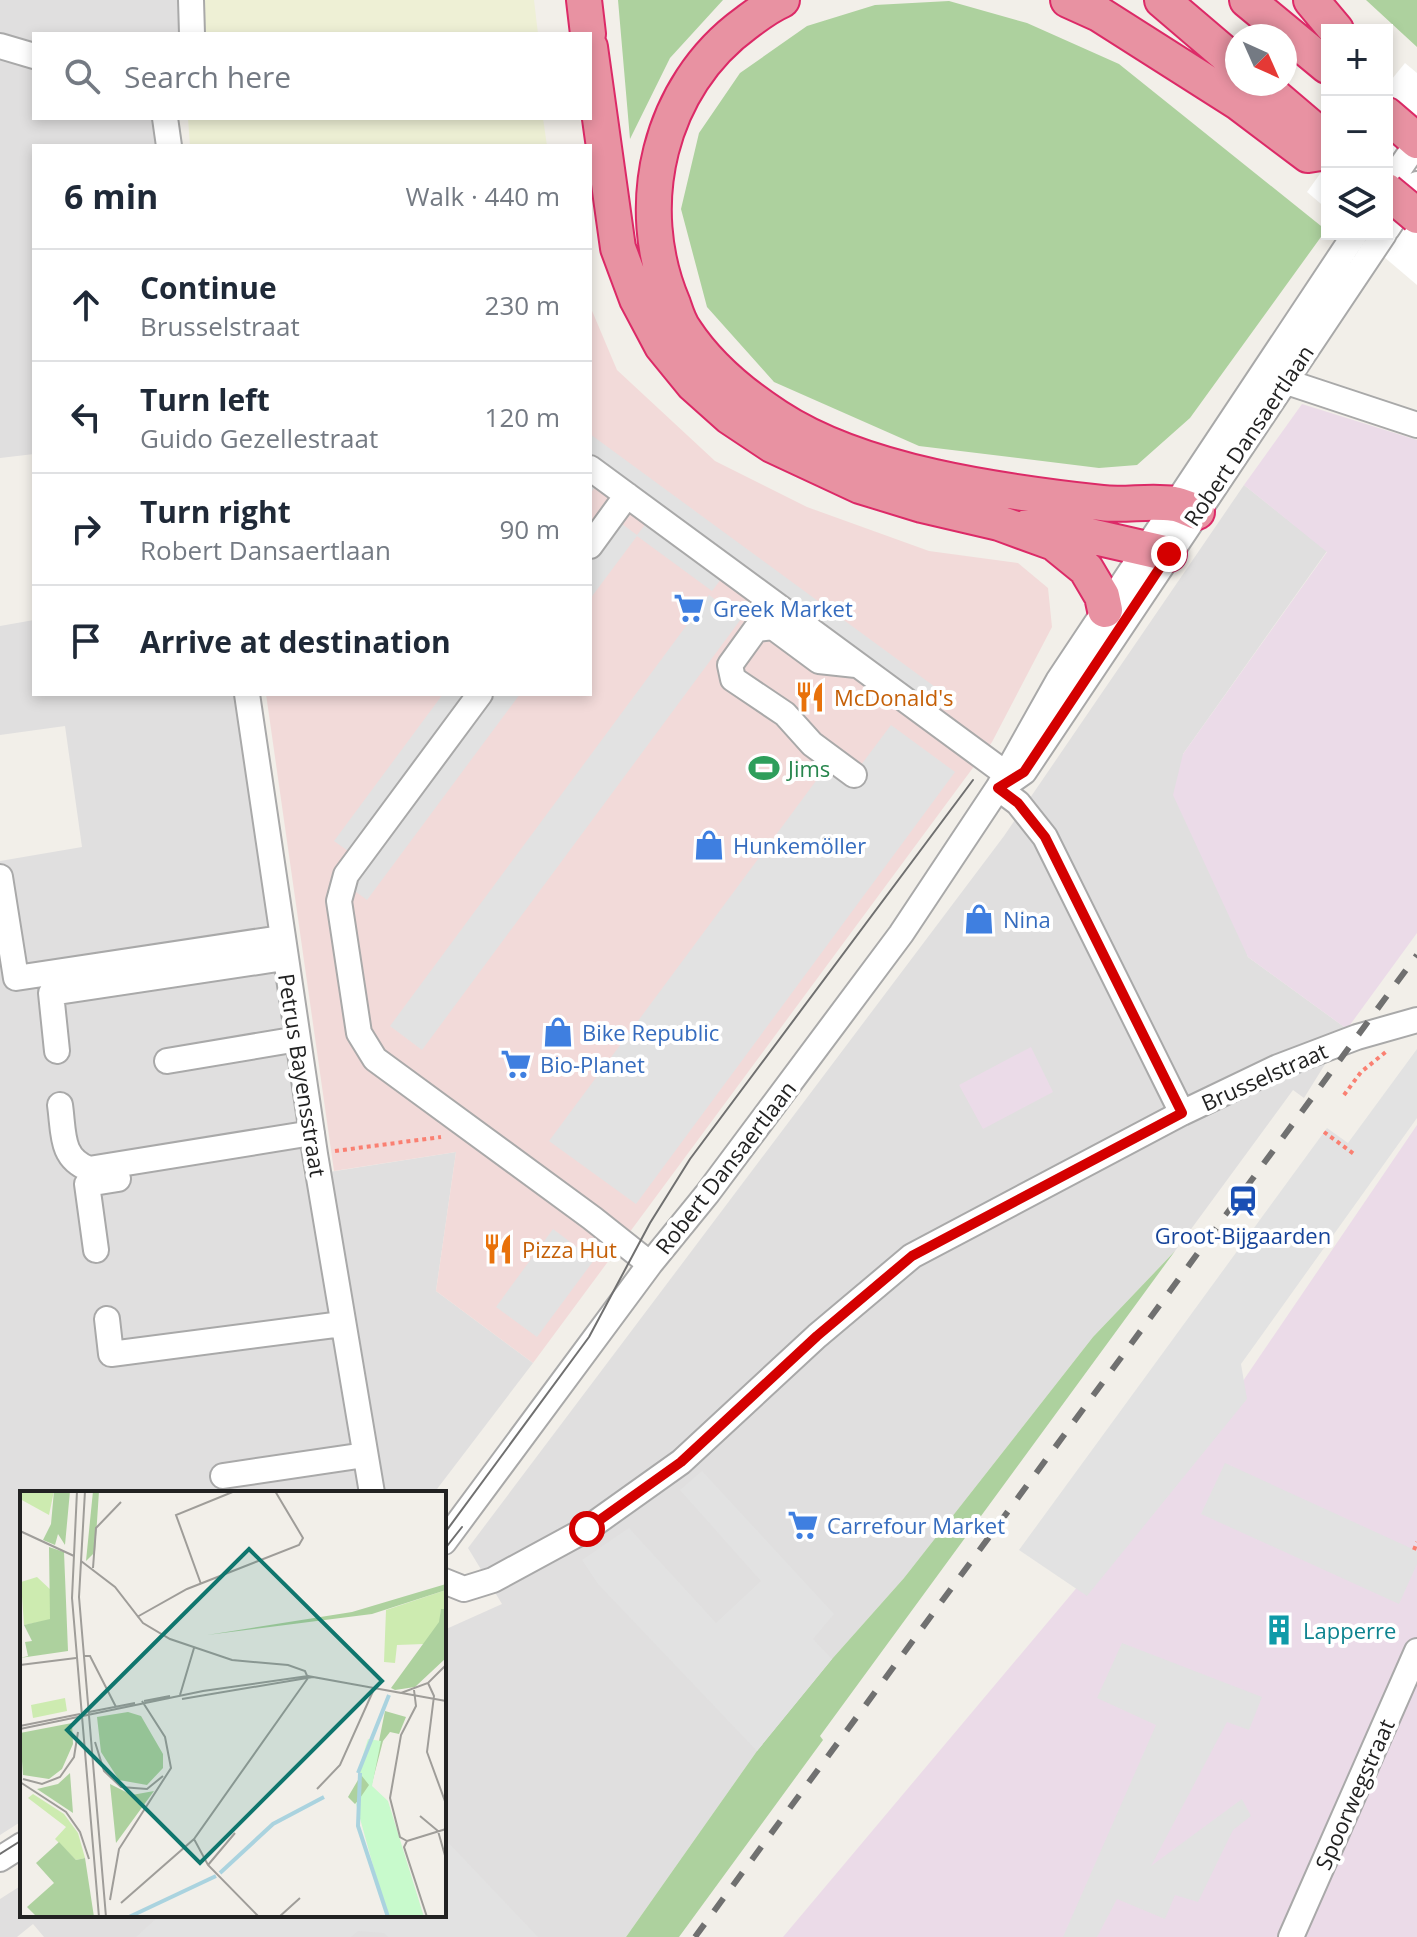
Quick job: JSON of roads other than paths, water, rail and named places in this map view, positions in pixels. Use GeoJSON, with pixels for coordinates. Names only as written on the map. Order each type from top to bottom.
{"type":"FeatureCollection","features":[{"type":"Feature","properties":{"kind":"highway"},"geometry":{"type":"LineString","coordinates":[[584,0],[588,32]]}},
{"type":"Feature","properties":{"kind":"highway"},"geometry":{"type":"LineString","coordinates":[[782,0],[771,4],[730,35],[698,69],[675,108],[659,156],[653,202],[655,246],[664,285],[684,330],[712,365],[779,419],[827,443],[886,464],[954,481],[1105,504],[1186,508]]}},
{"type":"Feature","properties":{"kind":"highway"},"geometry":{"type":"LineString","coordinates":[[1068,0],[1087,7],[1239,103],[1308,155],[1321,153]]}},
{"type":"Feature","properties":{"kind":"highway"},"geometry":{"type":"LineString","coordinates":[[1162,0],[1225,54]]}},
{"type":"Feature","properties":{"kind":"highway"},"geometry":{"type":"LineString","coordinates":[[1247,0],[1321,61]]}},
{"type":"Feature","properties":{"kind":"highway"},"geometry":{"type":"LineString","coordinates":[[1311,0],[1331,24]]}},
{"type":"Feature","properties":{"kind":"highway"},"geometry":{"type":"LineString","coordinates":[[592,61],[618,248],[637,299],[662,346],[693,384],[730,417],[797,458],[860,486],[922,505],[999,523],[1054,543],[1086,569],[1102,596],[1105,610]]}},
{"type":"Feature","properties":{"kind":"highway"},"geometry":{"type":"LineString","coordinates":[[1274,96],[1321,136]]}},
{"type":"Feature","properties":{"kind":"highway"},"geometry":{"type":"LineString","coordinates":[[1393,120],[1417,142]]}},
{"type":"Feature","properties":{"kind":"highway"},"geometry":{"type":"LineString","coordinates":[[1393,194],[1417,216]]}},
{"type":"Feature","properties":{"kind":"highway"},"geometry":{"type":"LineString","coordinates":[[999,523],[1035,523],[1158,551]]}},
{"type":"Feature","properties":{"kind":"street"},"geometry":{"type":"LineString","coordinates":[[191,0],[192,32]]}},
{"type":"Feature","properties":{"kind":"street"},"geometry":{"type":"LineString","coordinates":[[0,46],[32,55]]}},
{"type":"Feature","properties":{"kind":"street"},"geometry":{"type":"LineString","coordinates":[[165,120],[169,144]]}},
{"type":"Feature","properties":{"kind":"street"},"geometry":{"type":"LineString","coordinates":[[1393,180],[1417,142]]}},
{"type":"Feature","properties":{"kind":"street","name":"Robert Dansaertlaan"},"geometry":{"type":"LineString","coordinates":[[1393,220],[1417,184]]}},
{"type":"Feature","properties":{"kind":"street","name":"Robert Dansaertlaan"},"geometry":{"type":"LineString","coordinates":[[1274,376],[1352,240]]}},
{"type":"Feature","properties":{"kind":"street","name":"Robert Dansaertlaan"},"geometry":{"type":"LineString","coordinates":[[1006,780],[1024,772],[1158,551],[1274,376],[1379,240]]}},
{"type":"Feature","properties":{"kind":"street"},"geometry":{"type":"LineString","coordinates":[[1274,376],[1417,425]]}},
{"type":"Feature","properties":{"kind":"street"},"geometry":{"type":"LineString","coordinates":[[592,469],[908,701],[1006,780],[1018,803],[1045,837],[1182,1113]]}},
{"type":"Feature","properties":{"kind":"street"},"geometry":{"type":"LineString","coordinates":[[592,543],[627,495]]}},
{"type":"Feature","properties":{"kind":"street","name":"Robert Dansaertlaan"},"geometry":{"type":"LineString","coordinates":[[446,1539],[901,934],[1006,780],[1058,681],[1105,610],[1158,551]]}},
{"type":"Feature","properties":{"kind":"street"},"geometry":{"type":"LineString","coordinates":[[854,775],[812,744],[785,714],[733,679],[730,665],[756,629],[773,627],[819,661],[858,665]]}},
{"type":"Feature","properties":{"kind":"street","name":"Petrus Bayensstraat"},"geometry":{"type":"LineString","coordinates":[[247,696],[283,948],[318,1144],[342,1324],[372,1491]]}},
{"type":"Feature","properties":{"kind":"street"},"geometry":{"type":"LineString","coordinates":[[479,696],[346,875],[339,901],[359,1033],[375,1059],[650,1264]]}},
{"type":"Feature","properties":{"kind":"street"},"geometry":{"type":"LineString","coordinates":[[0,877],[16,978],[283,948]]}},
{"type":"Feature","properties":{"kind":"street"},"geometry":{"type":"LineString","coordinates":[[57,1051],[51,993],[283,948]]}},
{"type":"Feature","properties":{"kind":"street","name":"Brusselstraat"},"geometry":{"type":"LineString","coordinates":[[446,1582],[464,1589],[493,1580],[587,1529],[681,1462],[817,1336],[912,1256],[1182,1113],[1278,1067],[1357,1037],[1414,1021]]}},
{"type":"Feature","properties":{"kind":"street"},"geometry":{"type":"LineString","coordinates":[[167,1061],[298,1039]]}},
{"type":"Feature","properties":{"kind":"street"},"geometry":{"type":"LineString","coordinates":[[60,1105],[68,1154],[76,1164],[89,1169],[318,1144]]}},
{"type":"Feature","properties":{"kind":"street"},"geometry":{"type":"LineString","coordinates":[[96,1250],[87,1184],[318,1144]]}},
{"type":"Feature","properties":{"kind":"street"},"geometry":{"type":"LineString","coordinates":[[107,1319],[111,1354],[342,1324]]}},
{"type":"Feature","properties":{"kind":"street"},"geometry":{"type":"LineString","coordinates":[[223,1476],[365,1455]]}},
{"type":"Feature","properties":{"kind":"street","name":"Spoorwegstraat"},"geometry":{"type":"LineString","coordinates":[[1291,1937],[1417,1651]]}},
{"type":"Feature","properties":{"kind":"street"},"geometry":{"type":"LineString","coordinates":[[0,1859],[20,1846]]}},
{"type":"Feature","properties":{"kind":"tram line"},"geometry":{"type":"LineString","coordinates":[[446,1531],[589,1337],[650,1223],[690,1159],[973,780]]}},
{"type":"Feature","properties":{"kind":"tram line"},"geometry":{"type":"LineString","coordinates":[[446,1547],[462,1527]]}},
{"type":"Feature","properties":{"kind":"tram line"},"geometry":{"type":"LineString","coordinates":[[0,1854],[20,1841]]}},
{"type":"Feature","properties":{"kind":"railway"},"geometry":{"type":"LineString","coordinates":[[695,1937],[1417,955]]}},
{"type":"Feature","properties":{"kind":"place","name":"Greek Market"},"geometry":{"type":"Point","coordinates":[689,608]}},
{"type":"Feature","properties":{"kind":"place","name":"McDonald's"},"geometry":{"type":"Point","coordinates":[810,697]}},
{"type":"Feature","properties":{"kind":"place","name":"Jims"},"geometry":{"type":"Point","coordinates":[764,768]}},
{"type":"Feature","properties":{"kind":"place","name":"Hunkemöller"},"geometry":{"type":"Point","coordinates":[709,845]}},
{"type":"Feature","properties":{"kind":"place","name":"Nina"},"geometry":{"type":"Point","coordinates":[979,919]}},
{"type":"Feature","properties":{"kind":"place","name":"Bike Republic"},"geometry":{"type":"Point","coordinates":[558,1032]}},
{"type":"Feature","properties":{"kind":"place","name":"Bio-Planet"},"geometry":{"type":"Point","coordinates":[516,1064]}},
{"type":"Feature","properties":{"kind":"place","name":"Groot-Bijgaarden"},"geometry":{"type":"Point","coordinates":[1243,1201]}},
{"type":"Feature","properties":{"kind":"place","name":"Pizza Hut"},"geometry":{"type":"Point","coordinates":[498,1249]}},
{"type":"Feature","properties":{"kind":"place","name":"Carrefour Market"},"geometry":{"type":"Point","coordinates":[803,1525]}},
{"type":"Feature","properties":{"kind":"place","name":"Lapperre"},"geometry":{"type":"Point","coordinates":[1279,1630]}}]}
